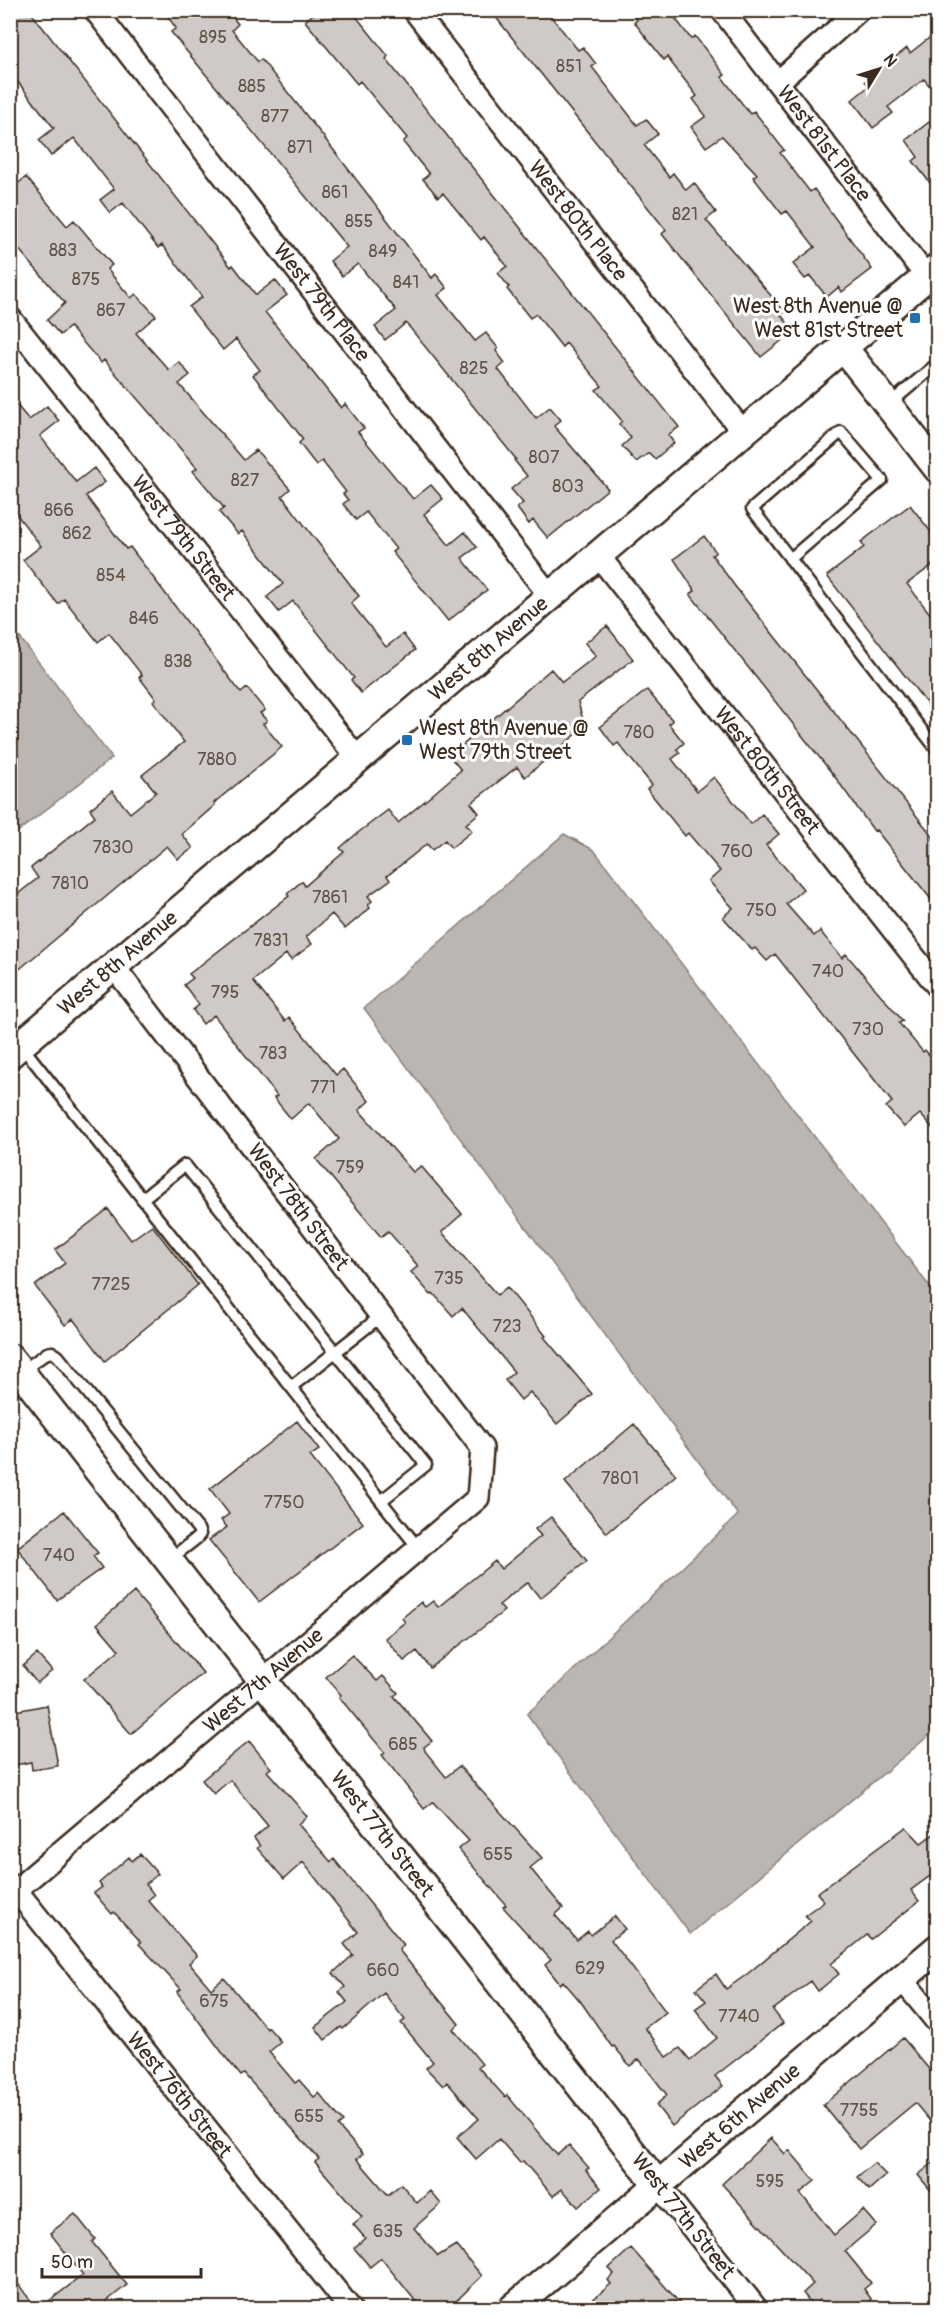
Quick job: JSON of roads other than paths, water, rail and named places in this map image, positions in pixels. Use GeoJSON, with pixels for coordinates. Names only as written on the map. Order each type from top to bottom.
{"type":"FeatureCollection","features":[{"type":"Feature","properties":{"kind":"street","name":"West 79th Place"},"geometry":{"type":"LineString","coordinates":[[95,10],[550,596]]}},
{"type":"Feature","properties":{"kind":"street","name":"West 80th Place"},"geometry":{"type":"LineString","coordinates":[[414,10],[743,432]]}},
{"type":"Feature","properties":{"kind":"street","name":"West 81st Place"},"geometry":{"type":"LineString","coordinates":[[722,10],[932,271]]}},
{"type":"Feature","properties":{"kind":"street"},"geometry":{"type":"LineString","coordinates":[[778,82],[859,10]]}},
{"type":"Feature","properties":{"kind":"street","name":"West 8th Avenue"},"geometry":{"type":"LineString","coordinates":[[16,1050],[932,271]]}},
{"type":"Feature","properties":{"kind":"street","name":"West 79th Street"},"geometry":{"type":"LineString","coordinates":[[10,318],[358,759]]}},
{"type":"Feature","properties":{"kind":"street"},"geometry":{"type":"LineString","coordinates":[[843,347],[930,455]]}},
{"type":"Feature","properties":{"kind":"street","name":"West 80th Street"},"geometry":{"type":"LineString","coordinates":[[598,555],[938,987]]}},
{"type":"Feature","properties":{"kind":"street","name":"West 78th Street"},"geometry":{"type":"LineString","coordinates":[[114,967],[482,1448]]}},
{"type":"Feature","properties":{"kind":"street","name":"West 77th Street"},"geometry":{"type":"LineString","coordinates":[[16,1365],[756,2308]]}},
{"type":"Feature","properties":{"kind":"street","name":"West 7th Avenue"},"geometry":{"type":"LineString","coordinates":[[12,1889],[264,1680],[478,1498],[482,1448]]}},
{"type":"Feature","properties":{"kind":"street","name":"West 76th Street"},"geometry":{"type":"LineString","coordinates":[[12,1889],[350,2308]]}},
{"type":"Feature","properties":{"kind":"street","name":"West 6th Avenue"},"geometry":{"type":"LineString","coordinates":[[513,2308],[938,1948]]}},
{"type":"Feature","properties":{"kind":"street"},"geometry":{"type":"LineString","coordinates":[[901,1978],[938,2023]]}},
{"type":"Feature","properties":{"kind":"lane"},"geometry":{"type":"LineString","coordinates":[[888,405],[938,363]]}},
{"type":"Feature","properties":{"kind":"lane"},"geometry":{"type":"LineString","coordinates":[[790,559],[882,480],[841,432],[752,508],[790,559],[938,752]]}},
{"type":"Feature","properties":{"kind":"lane"},"geometry":{"type":"LineString","coordinates":[[16,1050],[142,1199],[419,1549]]}},
{"type":"Feature","properties":{"kind":"lane"},"geometry":{"type":"LineString","coordinates":[[142,1199],[185,1165],[426,1466],[381,1501]]}},
{"type":"Feature","properties":{"kind":"lane"},"geometry":{"type":"LineString","coordinates":[[291,1387],[381,1316]]}},
{"type":"Feature","properties":{"kind":"lane"},"geometry":{"type":"LineString","coordinates":[[16,1365],[47,1353],[52,1352],[58,1356],[198,1529],[200,1534],[197,1538],[169,1561]]}},
{"type":"Feature","properties":{"kind":"place","name":"West 8th Avenue @ West 81st Street"},"geometry":{"type":"Point","coordinates":[915,318]}},
{"type":"Feature","properties":{"kind":"place","name":"West 8th Avenue @ West 79th Street"},"geometry":{"type":"Point","coordinates":[407,740]}}]}
